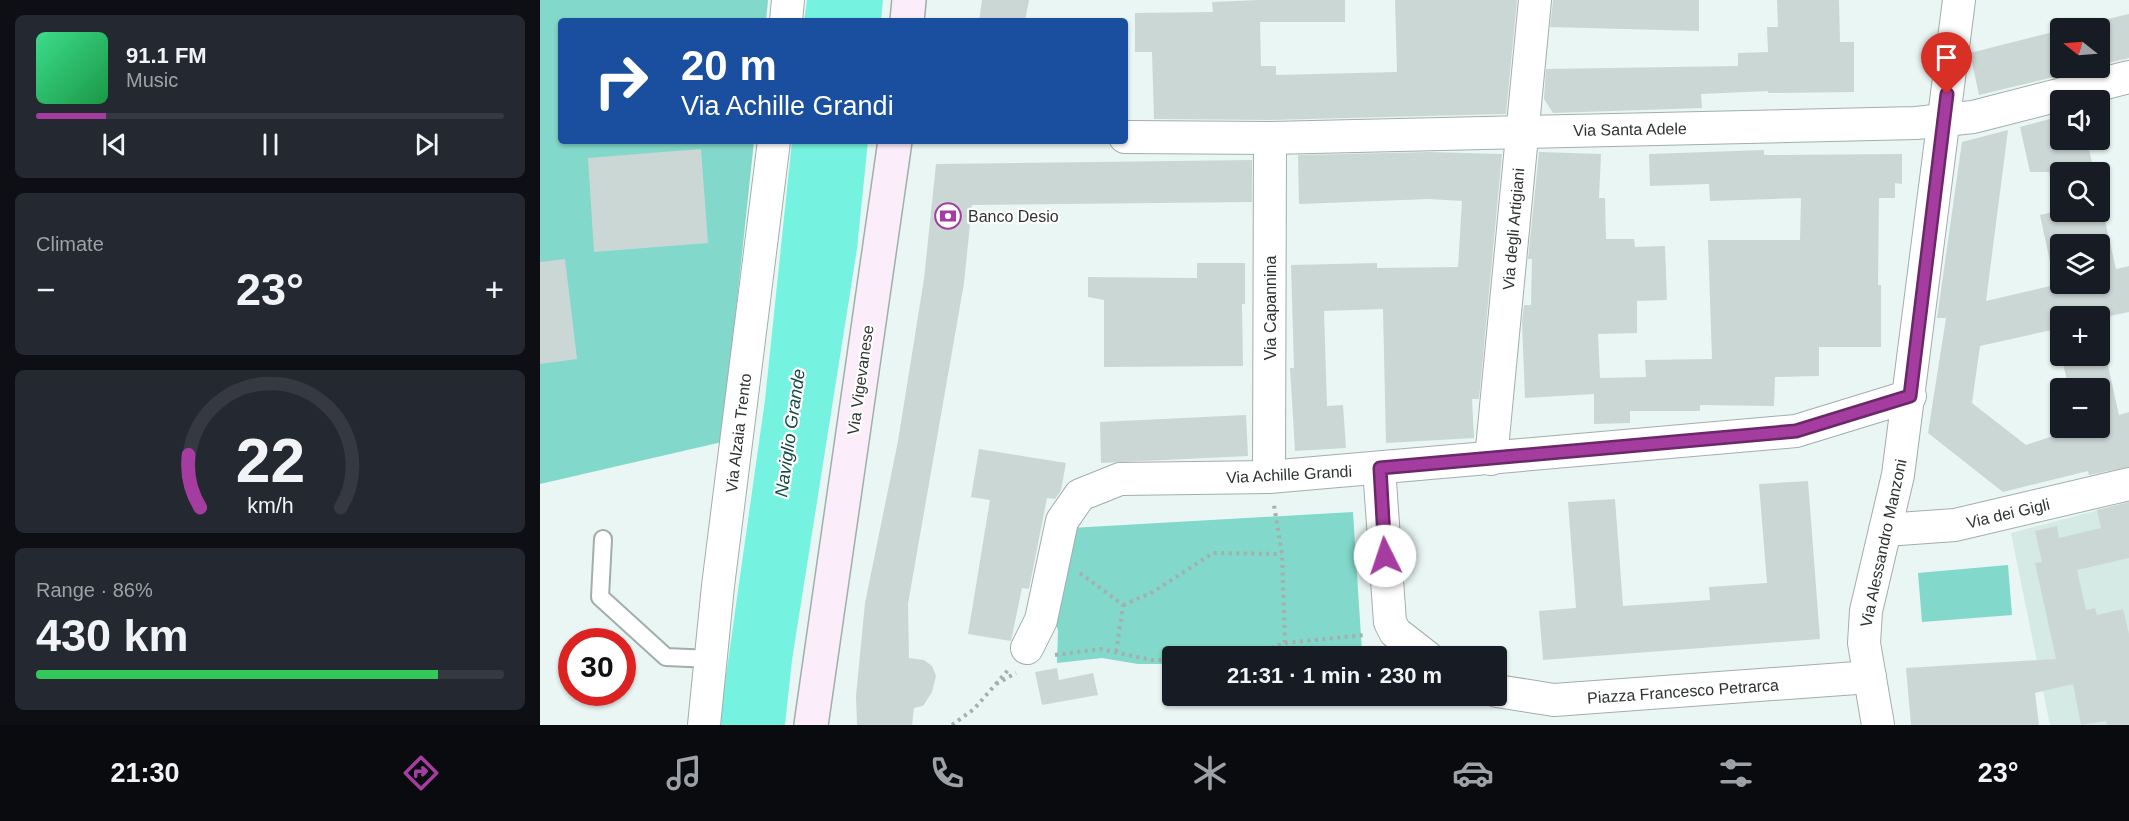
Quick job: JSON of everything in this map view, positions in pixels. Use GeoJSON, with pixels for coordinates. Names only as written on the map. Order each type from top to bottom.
{"type":"FeatureCollection","features":[{"type":"Feature","properties":{"kind":"main road"},"geometry":{"type":"LineString","coordinates":[[907,18],[909,0]]}},
{"type":"Feature","properties":{"kind":"main road","name":"Via Vigevanese"},"geometry":{"type":"LineString","coordinates":[[811,725],[895,144]]}},
{"type":"Feature","properties":{"kind":"street"},"geometry":{"type":"LineString","coordinates":[[786,18],[788,0]]}},
{"type":"Feature","properties":{"kind":"street","name":"Via degli Artigiani"},"geometry":{"type":"LineString","coordinates":[[1491,459],[1535,0]]}},
{"type":"Feature","properties":{"kind":"street","name":"Via Alessandro Manzoni"},"geometry":{"type":"LineString","coordinates":[[1878,725],[1864,643],[1866,611],[1898,475],[1910,396],[1959,0]]}},
{"type":"Feature","properties":{"kind":"street","name":"Via Santa Adele"},"geometry":{"type":"LineString","coordinates":[[1128,137],[1270,138],[1916,123],[1944,118],[1973,117],[2129,77]]}},
{"type":"Feature","properties":{"kind":"street","name":"Via Capannina"},"geometry":{"type":"LineString","coordinates":[[1269,477],[1270,138]]}},
{"type":"Feature","properties":{"kind":"street","name":"Via Alzaia Trento"},"geometry":{"type":"LineString","coordinates":[[704,725],[774,144]]}},
{"type":"Feature","properties":{"kind":"street","name":"Via Achille Grandi"},"geometry":{"type":"LineString","coordinates":[[1034,658],[1062,521],[1080,495],[1119,479],[1269,477],[1796,431],[1910,396]]}},
{"type":"Feature","properties":{"kind":"street"},"geometry":{"type":"LineString","coordinates":[[1380,468],[1390,622],[1395,632],[1413,646]]}},
{"type":"Feature","properties":{"kind":"street","name":"Via dei Gigli"},"geometry":{"type":"LineString","coordinates":[[1885,530],[1955,525],[2129,484]]}},
{"type":"Feature","properties":{"kind":"street","name":"Piazza Francesco Petrarca"},"geometry":{"type":"LineString","coordinates":[[1507,693],[1554,700],[1870,676]]}},
{"type":"Feature","properties":{"kind":"lane"},"geometry":{"type":"LineString","coordinates":[[603,539],[600,597],[666,657],[711,659]]}},
{"type":"Feature","properties":{"kind":"path"},"geometry":{"type":"LineString","coordinates":[[1269,477],[1282,554],[1285,643]]}},
{"type":"Feature","properties":{"kind":"path"},"geometry":{"type":"LineString","coordinates":[[1055,552],[1095,586],[1123,605]]}},
{"type":"Feature","properties":{"kind":"path"},"geometry":{"type":"LineString","coordinates":[[1123,605],[1153,592],[1213,554],[1282,554]]}},
{"type":"Feature","properties":{"kind":"path"},"geometry":{"type":"LineString","coordinates":[[1116,652],[1123,605]]}},
{"type":"Feature","properties":{"kind":"path"},"geometry":{"type":"LineString","coordinates":[[1276,646],[1285,643],[1395,632]]}},
{"type":"Feature","properties":{"kind":"path"},"geometry":{"type":"LineString","coordinates":[[952,725],[974,709],[996,684],[1034,658],[1100,649],[1162,660]]}},
{"type":"Feature","properties":{"kind":"path"},"geometry":{"type":"LineString","coordinates":[[996,684],[1034,658]]}},
{"type":"Feature","properties":{"kind":"shaded area"},"geometry":{"type":"Polygon","coordinates":[[[540,0],[768,0],[766,18],[558,18],[558,144],[754,144],[722,442],[540,484],[540,0]]]}},
{"type":"Feature","properties":{"kind":"shaded area"},"geometry":{"type":"Polygon","coordinates":[[[2129,502],[2129,725],[2050,725],[2011,533],[2129,502]]]}},
{"type":"Feature","properties":{"kind":"shaded area"},"geometry":{"type":"Polygon","coordinates":[[[1353,512],[1362,646],[1162,646],[1162,664],[1138,664],[1102,658],[1057,663],[1058,630],[1053,618],[1071,528],[1353,512]]]}},
{"type":"Feature","properties":{"kind":"shaded area"},"geometry":{"type":"Polygon","coordinates":[[[2008,565],[2012,615],[1922,622],[1918,573],[2008,565]]]}},
{"type":"Feature","properties":{"kind":"water"},"geometry":{"type":"Polygon","coordinates":[[[807,0],[883,0],[881,18],[804,18],[807,0]]]}},
{"type":"Feature","properties":{"kind":"water","name":"Naviglio Grande"},"geometry":{"type":"Polygon","coordinates":[[[792,144],[868,144],[857,249],[792,660],[785,725],[719,725],[765,400],[792,144]]]}},
{"type":"Feature","properties":{"kind":"building"},"geometry":{"type":"Polygon","coordinates":[[[982,0],[1029,0],[1026,18],[979,18],[982,0]]]}},
{"type":"Feature","properties":{"kind":"building"},"geometry":{"type":"Polygon","coordinates":[[[1345,0],[1345,22],[1260,22],[1261,66],[1276,66],[1276,75],[1397,72],[1395,0],[1517,0],[1506,114],[1270,120],[1154,119],[1152,52],[1135,52],[1135,13],[1213,12],[1212,2],[1345,0]]]}},
{"type":"Feature","properties":{"kind":"building"},"geometry":{"type":"Polygon","coordinates":[[[1553,0],[1699,0],[1699,31],[1550,27],[1553,0]]]}},
{"type":"Feature","properties":{"kind":"building"},"geometry":{"type":"Polygon","coordinates":[[[1777,0],[1839,0],[1840,42],[1854,42],[1854,92],[1768,93],[1768,91],[1701,94],[1702,108],[1553,113],[1544,99],[1546,69],[1738,66],[1738,53],[1768,52],[1767,27],[1778,27],[1777,0]]]}},
{"type":"Feature","properties":{"kind":"building"},"geometry":{"type":"Polygon","coordinates":[[[2129,14],[2129,58],[2110,63],[2110,18],[2129,14]]]}},
{"type":"Feature","properties":{"kind":"building"},"geometry":{"type":"Polygon","coordinates":[[[2050,33],[2050,78],[1979,95],[1970,53],[2050,33]]]}},
{"type":"Feature","properties":{"kind":"building"},"geometry":{"type":"Polygon","coordinates":[[[2050,119],[2050,150],[2089,150],[2092,162],[2050,162],[2050,176],[2049,172],[2030,172],[2020,127],[2050,119]]]}},
{"type":"Feature","properties":{"kind":"building"},"geometry":{"type":"Polygon","coordinates":[[[2008,130],[1986,301],[2050,286],[2050,294],[2110,294],[2110,242],[2116,269],[2129,266],[2129,312],[2110,316],[2110,306],[2050,306],[2050,330],[1980,346],[1972,403],[2026,445],[2050,437],[2110,438],[2110,378],[2066,378],[2064,366],[2108,366],[2119,415],[2129,412],[2129,467],[2089,475],[2088,471],[2003,492],[1928,433],[1946,318],[1937,318],[1962,142],[2008,130]]]}},
{"type":"Feature","properties":{"kind":"building"},"geometry":{"type":"Polygon","coordinates":[[[701,149],[708,243],[594,252],[588,158],[701,149]]]}},
{"type":"Feature","properties":{"kind":"building"},"geometry":{"type":"Polygon","coordinates":[[[1764,150],[1764,155],[1902,154],[1902,184],[1895,183],[1895,198],[1879,198],[1878,285],[1881,285],[1881,347],[1819,347],[1819,376],[1775,377],[1774,406],[1700,405],[1700,411],[1630,411],[1630,423],[1594,424],[1594,394],[1525,398],[1522,322],[1524,305],[1531,305],[1532,259],[1528,259],[1539,152],[1601,154],[1599,198],[1605,198],[1606,239],[1634,239],[1635,247],[1665,246],[1667,300],[1637,301],[1637,333],[1598,334],[1600,378],[1646,377],[1645,360],[1712,359],[1708,240],[1800,240],[1801,198],[1710,201],[1709,184],[1650,186],[1649,154],[1764,150]]]}},
{"type":"Feature","properties":{"kind":"building"},"geometry":{"type":"Polygon","coordinates":[[[1429,152],[1502,154],[1479,399],[1472,399],[1474,438],[1386,443],[1383,309],[1324,311],[1327,406],[1343,405],[1346,448],[1295,451],[1290,368],[1294,368],[1291,265],[1377,263],[1377,268],[1458,267],[1462,201],[1429,199],[1299,204],[1298,155],[1429,152]]]}},
{"type":"Feature","properties":{"kind":"building"},"geometry":{"type":"Polygon","coordinates":[[[1252,160],[1252,202],[972,205],[964,283],[908,604],[909,658],[924,660],[932,666],[936,676],[932,692],[923,706],[914,708],[912,725],[857,725],[856,696],[865,603],[898,441],[924,279],[936,164],[1252,160]]]}},
{"type":"Feature","properties":{"kind":"building"},"geometry":{"type":"Polygon","coordinates":[[[2050,213],[2050,222],[2105,222],[2108,234],[2050,234],[2050,262],[2040,215],[2050,213]]]}},
{"type":"Feature","properties":{"kind":"building"},"geometry":{"type":"Polygon","coordinates":[[[565,259],[577,359],[540,364],[540,262],[565,259]]]}},
{"type":"Feature","properties":{"kind":"building"},"geometry":{"type":"Polygon","coordinates":[[[1197,263],[1245,263],[1245,304],[1242,304],[1243,366],[1104,367],[1104,300],[1088,297],[1088,277],[1197,278],[1197,263]]]}},
{"type":"Feature","properties":{"kind":"building"},"geometry":{"type":"Polygon","coordinates":[[[1246,415],[1248,456],[1101,463],[1100,422],[1246,415]]]}},
{"type":"Feature","properties":{"kind":"building"},"geometry":{"type":"Polygon","coordinates":[[[979,449],[1066,463],[1061,490],[1055,499],[1047,498],[1029,589],[1022,588],[1011,641],[968,634],[990,500],[971,497],[979,449]]]}},
{"type":"Feature","properties":{"kind":"building"},"geometry":{"type":"Polygon","coordinates":[[[1808,481],[1820,639],[1543,660],[1539,611],[1576,608],[1568,502],[1615,499],[1623,606],[1710,600],[1709,587],[1767,583],[1759,484],[1808,481]]]}},
{"type":"Feature","properties":{"kind":"building"},"geometry":{"type":"Polygon","coordinates":[[[2129,502],[2129,558],[2077,570],[2086,610],[2095,608],[2097,615],[2123,609],[2129,634],[2129,725],[2107,725],[2106,721],[2081,725],[2073,684],[2035,693],[2039,725],[1911,725],[1906,668],[2056,659],[2035,563],[2042,562],[2035,531],[2057,526],[2059,538],[2101,528],[2097,510],[2129,502]]]}},
{"type":"Feature","properties":{"kind":"building"},"geometry":{"type":"Polygon","coordinates":[[[1057,668],[1059,680],[1093,673],[1098,695],[1042,705],[1035,672],[1057,668]]]}},
{"type":"Feature","properties":{"kind":"place","name":"Banco Desio"},"geometry":{"type":"Point","coordinates":[948,216]}},
{"type":"Feature","properties":{"kind":"route"},"geometry":{"type":"LineString","coordinates":[[1385,556],[1380,468],[1796,431],[1910,396],[1947,94]]}}]}
